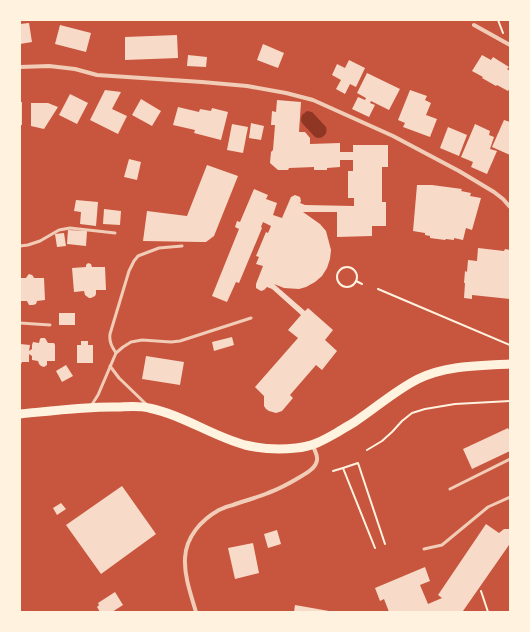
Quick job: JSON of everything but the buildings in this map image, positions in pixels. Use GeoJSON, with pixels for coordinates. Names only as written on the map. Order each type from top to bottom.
{"type":"FeatureCollection","features":[{"type":"Feature","properties":{"kind":"main road"},"geometry":{"type":"LineString","coordinates":[[20,414],[90,407],[139,406],[182,418],[207,430],[256,448],[276,450],[297,448],[313,445],[324,440],[355,422],[396,392],[419,378],[440,370],[461,366],[510,364]]}},
{"type":"Feature","properties":{"kind":"street"},"geometry":{"type":"LineString","coordinates":[[474,25],[510,45]]}},
{"type":"Feature","properties":{"kind":"street"},"geometry":{"type":"LineString","coordinates":[[20,67],[49,66],[75,69],[97,75],[202,82],[246,86],[286,92],[313,100],[393,136],[459,171],[494,192],[510,207]]}},
{"type":"Feature","properties":{"kind":"street"},"geometry":{"type":"LineString","coordinates":[[196,612],[189,585],[185,558],[190,539],[196,529],[206,519],[219,510],[267,493],[308,473],[316,465],[317,461],[313,445]]}},
{"type":"Feature","properties":{"kind":"lane"},"geometry":{"type":"LineString","coordinates":[[20,246],[40,241],[59,230],[70,228],[116,233]]}},
{"type":"Feature","properties":{"kind":"lane"},"geometry":{"type":"LineString","coordinates":[[116,353],[111,344],[110,334],[129,271],[134,260],[138,256],[159,248],[182,246]]}},
{"type":"Feature","properties":{"kind":"lane"},"geometry":{"type":"LineString","coordinates":[[90,407],[98,395],[116,353],[131,342],[142,340],[171,342],[180,341],[251,318]]}},
{"type":"Feature","properties":{"kind":"lane"},"geometry":{"type":"LineString","coordinates":[[20,324],[50,325]]}},
{"type":"Feature","properties":{"kind":"lane"},"geometry":{"type":"LineString","coordinates":[[110,366],[119,378],[150,408]]}},
{"type":"Feature","properties":{"kind":"lane"},"geometry":{"type":"LineString","coordinates":[[450,489],[510,458]]}},
{"type":"Feature","properties":{"kind":"lane"},"geometry":{"type":"LineString","coordinates":[[424,549],[442,545],[488,507],[510,496]]}},
{"type":"Feature","properties":{"kind":"path"},"geometry":{"type":"LineString","coordinates":[[349,267],[352,268],[356,274],[356,281],[349,287],[343,287],[338,282],[336,276],[342,268],[349,267]]}},
{"type":"Feature","properties":{"kind":"path"},"geometry":{"type":"LineString","coordinates":[[356,281],[362,284]]}},
{"type":"Feature","properties":{"kind":"path"},"geometry":{"type":"LineString","coordinates":[[378,289],[510,345]]}},
{"type":"Feature","properties":{"kind":"path"},"geometry":{"type":"LineString","coordinates":[[367,450],[382,441],[412,413],[425,409],[455,404],[510,401]]}},
{"type":"Feature","properties":{"kind":"path"},"geometry":{"type":"LineString","coordinates":[[333,471],[358,463],[385,544]]}},
{"type":"Feature","properties":{"kind":"path"},"geometry":{"type":"LineString","coordinates":[[343,468],[375,548]]}},
{"type":"Feature","properties":{"kind":"path"},"geometry":{"type":"LineString","coordinates":[[481,591],[488,612]]}},
{"type":"Feature","properties":{"kind":"shaded area"},"geometry":{"type":"Polygon","coordinates":[[[307,111],[312,112],[326,127],[326,133],[322,137],[315,137],[302,123],[302,115],[307,111]]]}}]}
